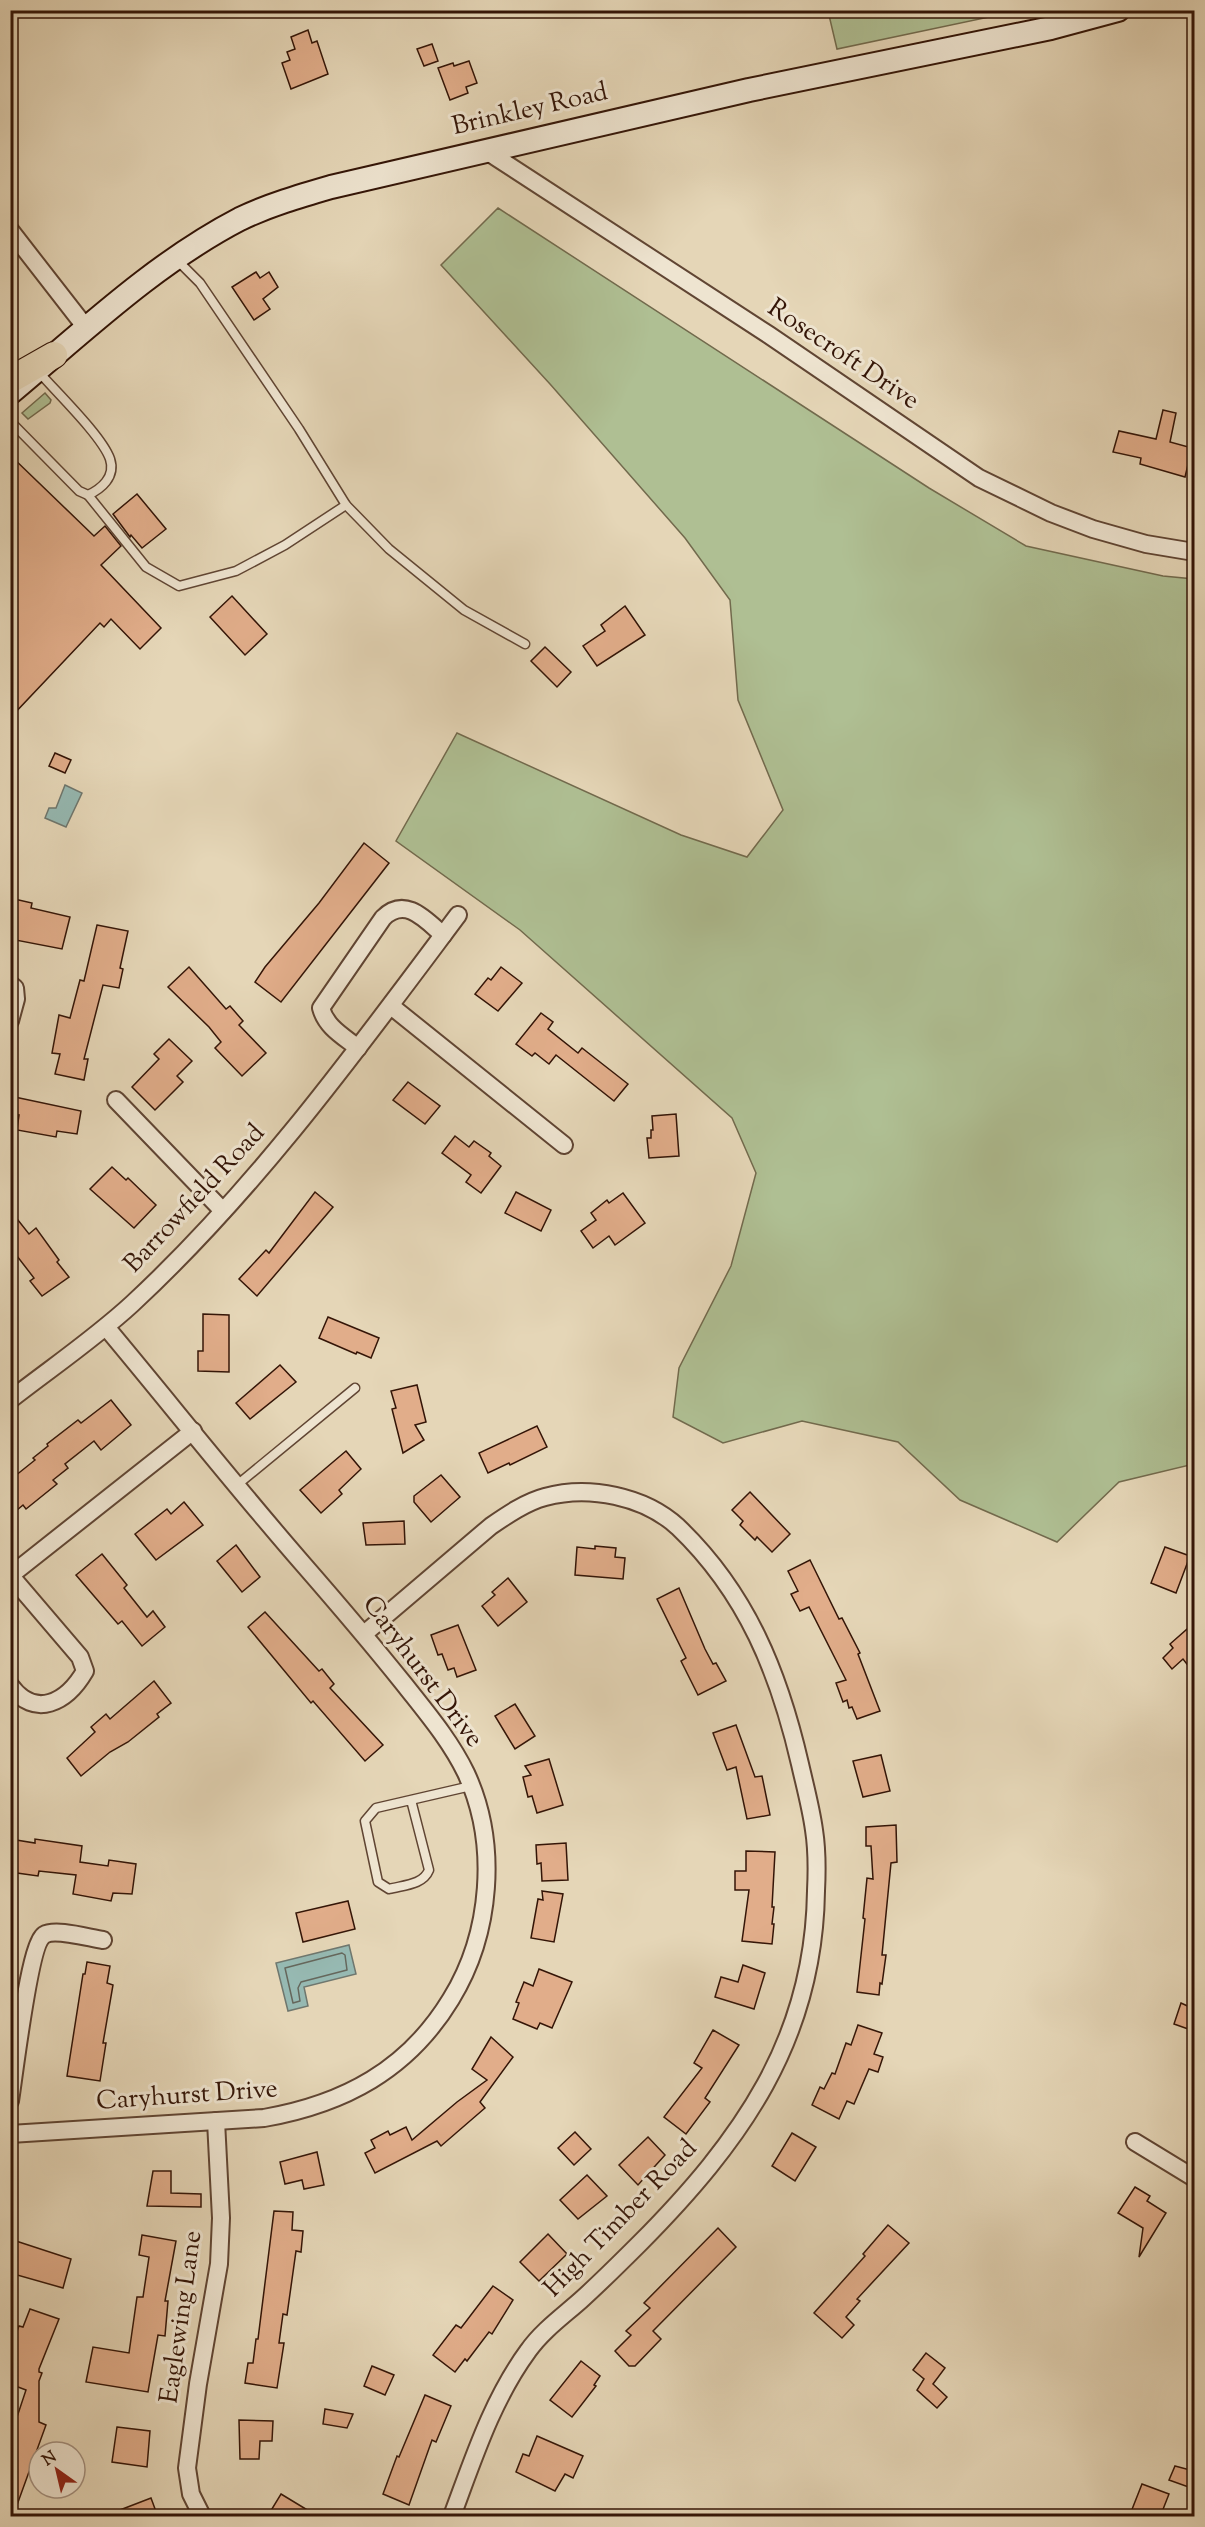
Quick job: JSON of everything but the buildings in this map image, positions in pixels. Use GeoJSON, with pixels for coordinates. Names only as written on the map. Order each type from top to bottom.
{"type":"FeatureCollection","features":[{"type":"Feature","properties":{"kind":"main road","name":"Brinkley Road"},"geometry":{"type":"LineString","coordinates":[[10,393],[87,329],[176,260],[240,219],[295,198],[331,187],[485,150],[749,90],[1051,28],[1118,10]]}},
{"type":"Feature","properties":{"kind":"main road"},"geometry":{"type":"LineString","coordinates":[[10,380],[46,362]]}},
{"type":"Feature","properties":{"kind":"street","name":"Rosecroft Drive"},"geometry":{"type":"LineString","coordinates":[[485,150],[769,335],[979,478],[1051,513],[1093,529],[1146,544],[1194,552]]}},
{"type":"Feature","properties":{"kind":"street"},"geometry":{"type":"LineString","coordinates":[[10,230],[87,329]]}},
{"type":"Feature","properties":{"kind":"street"},"geometry":{"type":"LineString","coordinates":[[358,1048],[332,1027],[323,1017],[321,1008],[383,918],[390,911],[399,908],[407,909],[426,920],[443,934]]}},
{"type":"Feature","properties":{"kind":"street","name":"Barrowfield Road"},"geometry":{"type":"LineString","coordinates":[[10,1400],[106,1327],[158,1279],[223,1211],[294,1129],[391,1006],[458,915]]}},
{"type":"Feature","properties":{"kind":"street"},"geometry":{"type":"LineString","coordinates":[[10,984],[15,988],[16,999],[10,1021]]}},
{"type":"Feature","properties":{"kind":"street"},"geometry":{"type":"LineString","coordinates":[[391,1006],[564,1144]]}},
{"type":"Feature","properties":{"kind":"street"},"geometry":{"type":"LineString","coordinates":[[116,1100],[223,1211]]}},
{"type":"Feature","properties":{"kind":"street","name":"Caryhurst Drive"},"geometry":{"type":"LineString","coordinates":[[10,2134],[276,2116],[298,2112],[336,2100],[357,2090],[411,2051],[434,2025],[457,1990],[471,1958],[486,1897],[484,1836],[471,1786],[442,1732],[364,1634],[106,1327]]}},
{"type":"Feature","properties":{"kind":"street"},"geometry":{"type":"LineString","coordinates":[[10,1684],[22,1700],[40,1706],[51,1703],[79,1682],[85,1671],[80,1657],[11,1575],[193,1431]]}},
{"type":"Feature","properties":{"kind":"street","name":"High Timber Road"},"geometry":{"type":"LineString","coordinates":[[364,1634],[491,1526],[544,1497],[599,1493],[640,1503],[660,1513],[695,1545],[728,1584],[750,1621],[775,1675],[796,1744],[815,1833],[816,1927],[812,1954],[794,2022],[769,2080],[734,2136],[688,2194],[528,2350],[491,2415],[452,2517]]}},
{"type":"Feature","properties":{"kind":"street"},"geometry":{"type":"LineString","coordinates":[[10,2102],[30,1975],[41,1938],[52,1932],[103,1940]]}},
{"type":"Feature","properties":{"kind":"street","name":"Eaglewing Lane"},"geometry":{"type":"LineString","coordinates":[[201,2517],[191,2494],[187,2468],[198,2384],[219,2264],[221,2218],[216,2121]]}},
{"type":"Feature","properties":{"kind":"street"},"geometry":{"type":"LineString","coordinates":[[1135,2142],[1194,2178]]}},
{"type":"Feature","properties":{"kind":"lane"},"geometry":{"type":"LineString","coordinates":[[176,260],[200,283],[299,429],[346,505],[389,549],[464,610],[525,644]]}},
{"type":"Feature","properties":{"kind":"lane"},"geometry":{"type":"LineString","coordinates":[[46,362],[111,461],[111,475],[101,489],[88,495]]}},
{"type":"Feature","properties":{"kind":"lane"},"geometry":{"type":"LineString","coordinates":[[10,421],[79,491],[88,495],[146,567],[179,586],[236,571],[285,545],[346,505]]}},
{"type":"Feature","properties":{"kind":"lane"},"geometry":{"type":"LineString","coordinates":[[237,1485],[355,1388]]}},
{"type":"Feature","properties":{"kind":"lane"},"geometry":{"type":"LineString","coordinates":[[411,1800],[429,1870],[426,1877],[419,1882],[389,1889],[378,1882],[365,1821],[376,1808],[471,1786]]}},
{"type":"Feature","properties":{"kind":"green space"},"geometry":{"type":"Polygon","coordinates":[[[993,10],[994,16],[837,49],[828,11],[993,10]]]}},
{"type":"Feature","properties":{"kind":"green space"},"geometry":{"type":"Polygon","coordinates":[[[498,208],[929,488],[1026,546],[1163,576],[1194,579],[1194,1464],[1119,1482],[1057,1542],[960,1500],[898,1442],[802,1421],[723,1443],[673,1417],[679,1368],[731,1266],[756,1173],[732,1118],[520,930],[396,841],[457,733],[681,835],[747,857],[783,810],[738,700],[730,600],[685,538],[550,384],[441,265],[498,208]]]}},
{"type":"Feature","properties":{"kind":"green space"},"geometry":{"type":"Polygon","coordinates":[[[45,393],[51,400],[50,403],[28,419],[22,413],[45,393]]]}},
{"type":"Feature","properties":{"kind":"water"},"geometry":{"type":"Polygon","coordinates":[[[65,785],[82,793],[66,827],[45,818],[49,808],[56,808],[65,785]]]}},
{"type":"Feature","properties":{"kind":"water"},"geometry":{"type":"Polygon","coordinates":[[[349,1945],[356,1974],[304,1987],[308,2006],[288,2011],[276,1963],[349,1945]]]}}]}
